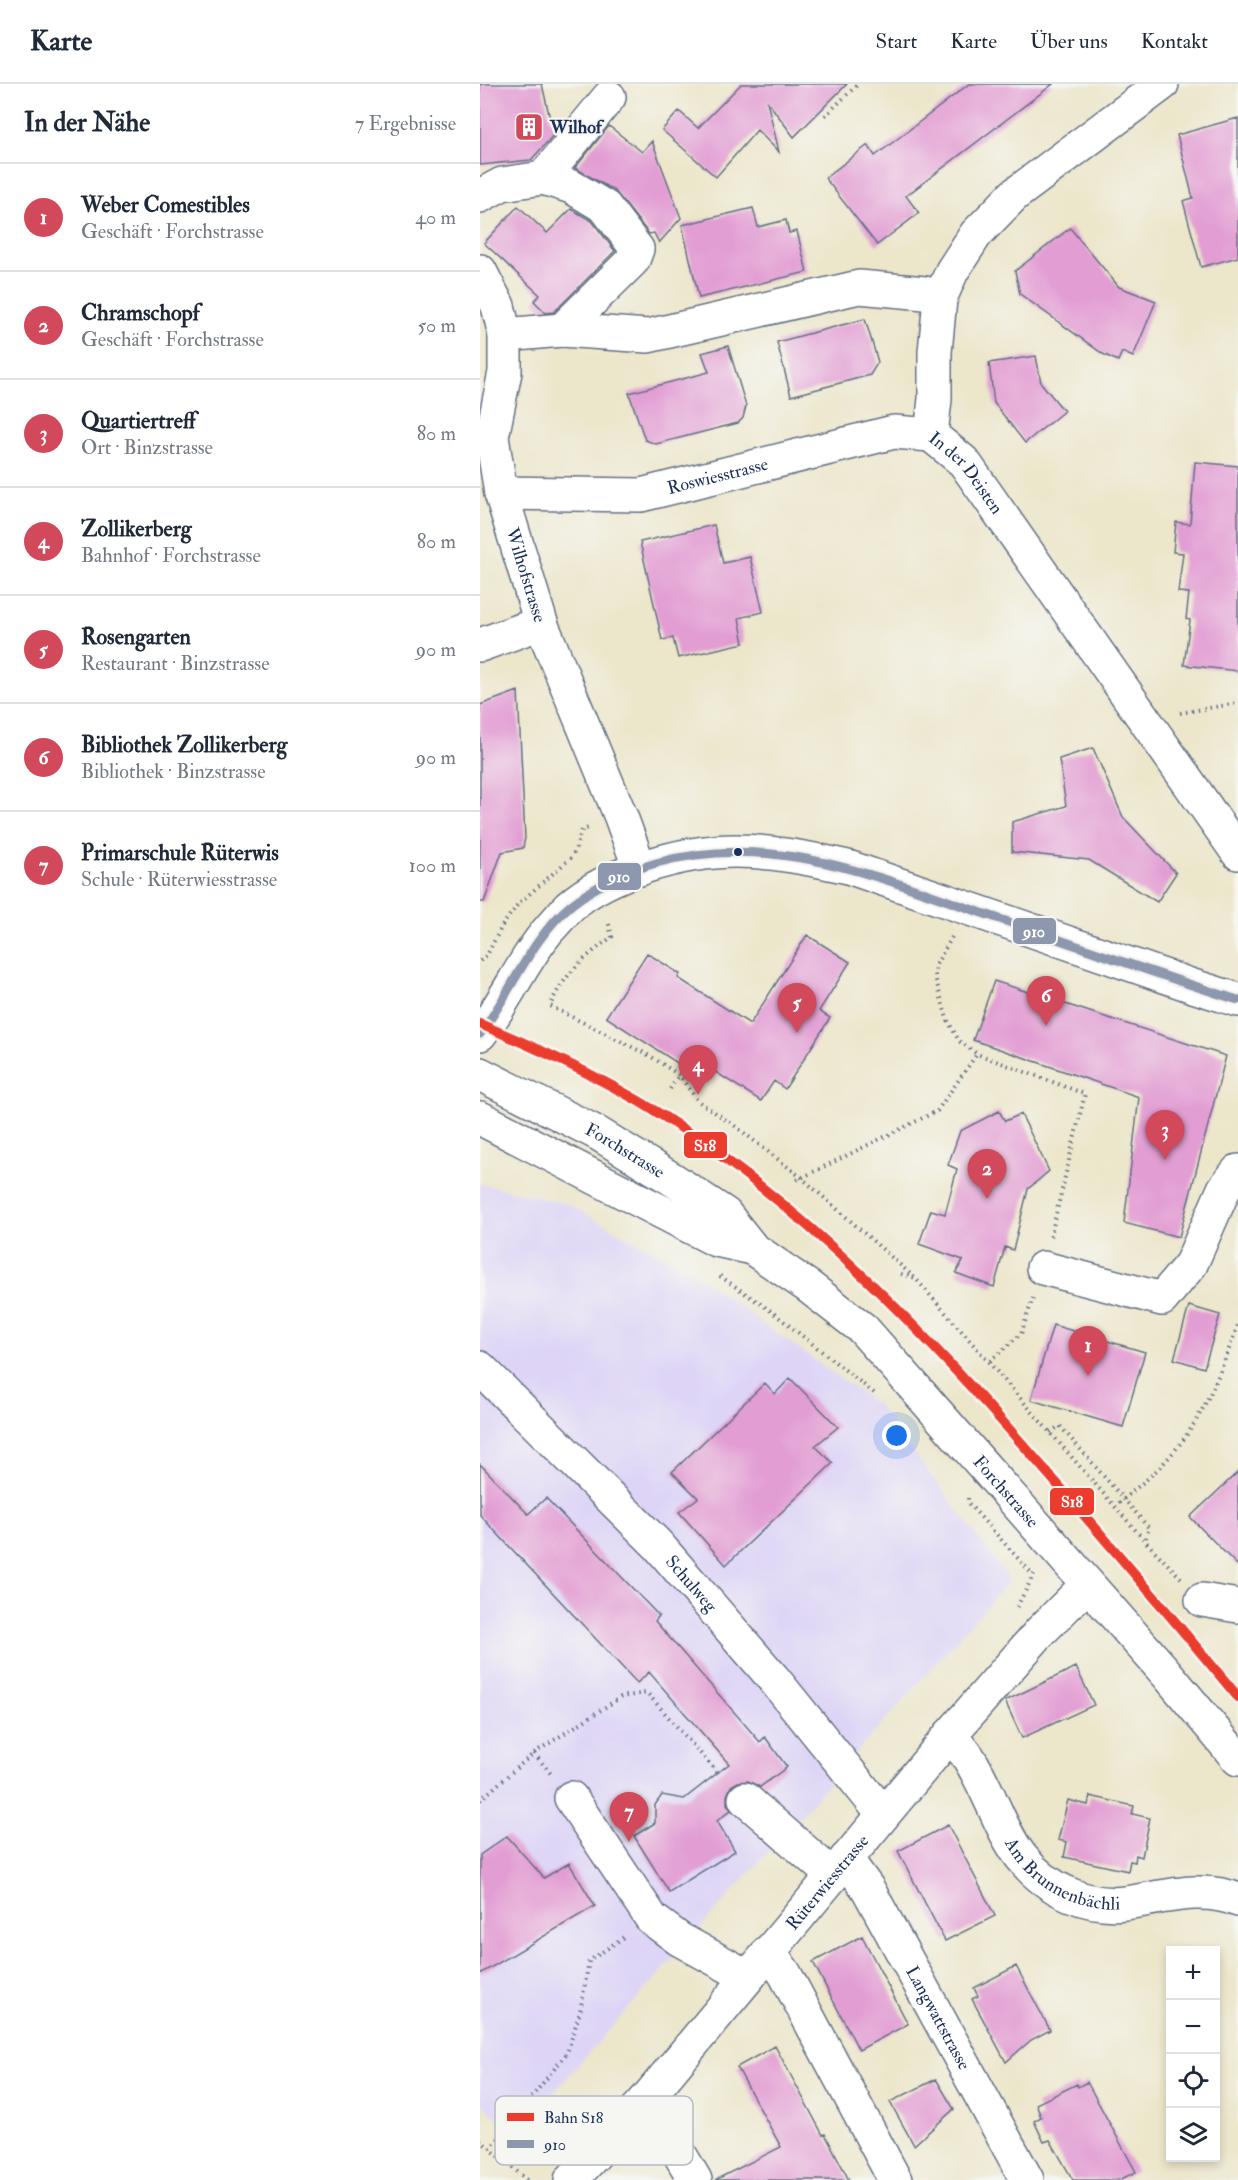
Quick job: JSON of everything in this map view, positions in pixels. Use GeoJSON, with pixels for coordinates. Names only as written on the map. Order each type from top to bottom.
{"type":"FeatureCollection","features":[{"type":"Feature","properties":{"kind":"street","name":"In der Deisten"},"geometry":{"type":"LineString","coordinates":[[1162,84],[1014,195],[976,234],[952,272],[940,299],[931,435],[964,462],[1238,853]]}},
{"type":"Feature","properties":{"kind":"street"},"geometry":{"type":"LineString","coordinates":[[543,178],[609,97]]}},
{"type":"Feature","properties":{"kind":"street"},"geometry":{"type":"LineString","coordinates":[[480,196],[502,184],[543,178],[572,187],[605,207],[637,249],[633,260],[562,330]]}},
{"type":"Feature","properties":{"kind":"street","name":"Wilhofstrasse"},"geometry":{"type":"LineString","coordinates":[[480,271],[498,306],[505,335],[504,372],[492,437],[501,493],[541,623],[640,869]]}},
{"type":"Feature","properties":{"kind":"street"},"geometry":{"type":"LineString","coordinates":[[505,335],[562,330],[648,336],[858,287],[925,293],[940,299]]}},
{"type":"Feature","properties":{"kind":"street","name":"Roswiesstrasse"},"geometry":{"type":"LineString","coordinates":[[501,493],[641,495],[894,432],[931,435]]}},
{"type":"Feature","properties":{"kind":"street"},"geometry":{"type":"LineString","coordinates":[[480,645],[541,623]]}},
{"type":"Feature","properties":{"kind":"street"},"geometry":{"type":"LineString","coordinates":[[480,1034],[549,930],[570,906],[602,885],[640,869],[665,861],[736,851],[806,858],[848,867],[1238,1000]]}},
{"type":"Feature","properties":{"kind":"street","name":"Forchstrasse"},"geometry":{"type":"LineString","coordinates":[[480,1074],[597,1133],[672,1179],[724,1214],[752,1248],[809,1287],[863,1329],[1167,1674],[1238,1759]]}},
{"type":"Feature","properties":{"kind":"street","name":"Forchstrasse"},"geometry":{"type":"LineString","coordinates":[[480,1118],[716,1240],[752,1248]]}},
{"type":"Feature","properties":{"kind":"street"},"geometry":{"type":"LineString","coordinates":[[1043,1268],[1162,1299],[1191,1264],[1224,1189],[1238,1170]]}},
{"type":"Feature","properties":{"kind":"street","name":"Schulweg"},"geometry":{"type":"LineString","coordinates":[[480,1368],[658,1545],[772,1678],[883,1814]]}},
{"type":"Feature","properties":{"kind":"street","name":"Rüterwiesstrasse"},"geometry":{"type":"LineString","coordinates":[[649,2096],[950,1735],[1040,1632],[1087,1585]]}},
{"type":"Feature","properties":{"kind":"street"},"geometry":{"type":"LineString","coordinates":[[1202,1600],[1238,1606]]}},
{"type":"Feature","properties":{"kind":"street","name":"Am Brunnenbächli"},"geometry":{"type":"LineString","coordinates":[[950,1735],[969,1759],[1015,1851],[1031,1870],[1052,1887],[1087,1902],[1122,1904],[1178,1894],[1224,1894],[1238,1900]]}},
{"type":"Feature","properties":{"kind":"street"},"geometry":{"type":"LineString","coordinates":[[571,1798],[652,1919],[679,1939],[748,1977]]}},
{"type":"Feature","properties":{"kind":"street","name":"Langwattstrasse"},"geometry":{"type":"LineString","coordinates":[[745,1799],[868,1889],[1027,2180]]}},
{"type":"Feature","properties":{"kind":"street"},"geometry":{"type":"LineString","coordinates":[[769,1951],[785,1974],[895,2180]]}},
{"type":"Feature","properties":{"kind":"street","name":"Rüterwiesstrasse"},"geometry":{"type":"LineString","coordinates":[[571,2180],[585,2165]]}},
{"type":"Feature","properties":{"kind":"street"},"geometry":{"type":"LineString","coordinates":[[686,2165],[695,2180]]}},
{"type":"Feature","properties":{"kind":"path"},"geometry":{"type":"LineString","coordinates":[[825,116],[858,84]]}},
{"type":"Feature","properties":{"kind":"path"},"geometry":{"type":"LineString","coordinates":[[1145,718],[1238,703]]}},
{"type":"Feature","properties":{"kind":"path"},"geometry":{"type":"LineString","coordinates":[[480,961],[487,956],[502,926],[518,904],[573,856],[582,830],[602,823]]}},
{"type":"Feature","properties":{"kind":"path"},"geometry":{"type":"LineString","coordinates":[[970,908],[935,966],[935,977],[947,1019],[959,1041],[976,1054],[1085,1094],[1054,1217]]}},
{"type":"Feature","properties":{"kind":"path"},"geometry":{"type":"LineString","coordinates":[[609,924],[612,937],[591,952],[567,976],[550,1006],[650,1056],[679,1075],[698,1101],[735,1126],[802,1178],[916,1279],[1145,1541],[1202,1600]]}},
{"type":"Feature","properties":{"kind":"path"},"geometry":{"type":"LineString","coordinates":[[797,1180],[937,1111],[976,1054]]}},
{"type":"Feature","properties":{"kind":"path"},"geometry":{"type":"LineString","coordinates":[[670,1089],[679,1075]]}},
{"type":"Feature","properties":{"kind":"path"},"geometry":{"type":"LineString","coordinates":[[713,1272],[771,1311],[882,1401]]}},
{"type":"Feature","properties":{"kind":"path"},"geometry":{"type":"LineString","coordinates":[[901,1274],[916,1279]]}},
{"type":"Feature","properties":{"kind":"path"},"geometry":{"type":"LineString","coordinates":[[1119,1503],[1169,1458],[1191,1431],[1216,1382],[1238,1325]]}},
{"type":"Feature","properties":{"kind":"path"},"geometry":{"type":"LineString","coordinates":[[1050,1432],[1060,1426],[1149,1527],[1145,1541]]}},
{"type":"Feature","properties":{"kind":"path"},"geometry":{"type":"LineString","coordinates":[[967,1489],[968,1503],[1033,1575],[1015,1610]]}},
{"type":"Feature","properties":{"kind":"path"},"geometry":{"type":"LineString","coordinates":[[480,1800],[534,1754],[621,1697],[647,1693],[718,1773]]}},
{"type":"Feature","properties":{"kind":"path"},"geometry":{"type":"LineString","coordinates":[[534,1754],[571,1798]]}},
{"type":"Feature","properties":{"kind":"path"},"geometry":{"type":"LineString","coordinates":[[533,2096],[567,2053],[580,2012],[590,1960],[652,1919]]}},
{"type":"Feature","properties":{"kind":"path"},"geometry":{"type":"LineString","coordinates":[[480,2140],[495,2153]]}},
{"type":"Feature","properties":{"kind":"path"},"geometry":{"type":"LineString","coordinates":[[490,2149],[495,2143]]}},
{"type":"Feature","properties":{"kind":"path"},"geometry":{"type":"LineString","coordinates":[[509,2165],[527,2180]]}},
{"type":"Feature","properties":{"kind":"shaded area"},"geometry":{"type":"Polygon","coordinates":[[[480,1184],[567,1204],[687,1269],[879,1406],[1010,1580],[551,2096],[495,2096],[495,2116],[480,2103],[480,1184]]]}},
{"type":"Feature","properties":{"kind":"building","name":"Wilhof"},"geometry":{"type":"Polygon","coordinates":[[[480,84],[542,84],[550,119],[558,130],[531,160],[480,165],[480,84]]]}},
{"type":"Feature","properties":{"kind":"building"},"geometry":{"type":"Polygon","coordinates":[[[741,84],[847,84],[794,137],[767,101],[779,152],[757,130],[716,177],[662,130],[679,111],[698,128],[741,84]]]}},
{"type":"Feature","properties":{"kind":"building"},"geometry":{"type":"Polygon","coordinates":[[[969,84],[1053,84],[906,196],[919,213],[877,245],[825,178],[868,145],[875,156],[969,84]]]}},
{"type":"Feature","properties":{"kind":"building"},"geometry":{"type":"Polygon","coordinates":[[[1238,118],[1238,257],[1201,267],[1183,201],[1193,198],[1177,135],[1238,118]]]}},
{"type":"Feature","properties":{"kind":"building"},"geometry":{"type":"Polygon","coordinates":[[[609,126],[642,152],[652,141],[681,218],[659,243],[654,233],[649,234],[615,191],[575,168],[609,126]]]}},
{"type":"Feature","properties":{"kind":"building"},"geometry":{"type":"Polygon","coordinates":[[[518,206],[547,233],[571,209],[592,221],[615,251],[554,312],[546,313],[534,301],[540,295],[484,243],[518,206]]]}},
{"type":"Feature","properties":{"kind":"building"},"geometry":{"type":"Polygon","coordinates":[[[753,208],[758,227],[786,220],[789,233],[797,231],[807,272],[699,298],[682,225],[753,208]]]}},
{"type":"Feature","properties":{"kind":"building"},"geometry":{"type":"Polygon","coordinates":[[[1070,228],[1119,287],[1156,301],[1133,357],[1122,352],[1118,361],[1103,354],[1020,294],[1015,271],[1070,228]]]}},
{"type":"Feature","properties":{"kind":"building"},"geometry":{"type":"Polygon","coordinates":[[[865,319],[878,362],[870,375],[791,396],[777,342],[865,319]]]}},
{"type":"Feature","properties":{"kind":"building"},"geometry":{"type":"Polygon","coordinates":[[[728,346],[746,406],[743,418],[738,423],[656,444],[645,440],[629,393],[709,372],[702,353],[728,346]]]}},
{"type":"Feature","properties":{"kind":"building"},"geometry":{"type":"Polygon","coordinates":[[[1036,356],[1041,383],[1064,411],[1025,443],[994,403],[989,363],[1036,356]]]}},
{"type":"Feature","properties":{"kind":"building"},"geometry":{"type":"Polygon","coordinates":[[[1195,462],[1238,466],[1238,671],[1184,665],[1190,620],[1186,619],[1189,593],[1178,592],[1183,553],[1173,552],[1176,522],[1190,524],[1195,462]]]}},
{"type":"Feature","properties":{"kind":"building"},"geometry":{"type":"Polygon","coordinates":[[[714,525],[723,563],[750,557],[763,612],[739,618],[744,643],[678,658],[673,638],[662,640],[640,542],[714,525]]]}},
{"type":"Feature","properties":{"kind":"building"},"geometry":{"type":"Polygon","coordinates":[[[518,691],[525,838],[523,848],[502,852],[484,902],[480,902],[480,705],[518,691]]]}},
{"type":"Feature","properties":{"kind":"building"},"geometry":{"type":"Polygon","coordinates":[[[1093,748],[1123,817],[1176,873],[1157,902],[1089,860],[1012,852],[1012,822],[1066,806],[1059,759],[1093,748]]]}},
{"type":"Feature","properties":{"kind":"building"},"geometry":{"type":"Polygon","coordinates":[[[807,935],[850,962],[819,1011],[830,1018],[785,1089],[774,1081],[761,1101],[706,1066],[699,1077],[606,1017],[647,953],[680,974],[678,978],[750,1024],[807,935]]]}},
{"type":"Feature","properties":{"kind":"building"},"geometry":{"type":"Polygon","coordinates":[[[994,981],[1226,1056],[1179,1237],[1124,1223],[1139,1097],[973,1040],[994,981]]]}},
{"type":"Feature","properties":{"kind":"building"},"geometry":{"type":"Polygon","coordinates":[[[999,1111],[1005,1121],[1021,1114],[1049,1171],[1028,1189],[1013,1250],[1005,1247],[994,1287],[956,1273],[963,1260],[919,1244],[931,1210],[945,1214],[957,1169],[948,1165],[960,1131],[999,1111]]]}},
{"type":"Feature","properties":{"kind":"building"},"geometry":{"type":"Polygon","coordinates":[[[1189,1306],[1220,1315],[1204,1368],[1174,1359],[1189,1306]]]}},
{"type":"Feature","properties":{"kind":"building"},"geometry":{"type":"Polygon","coordinates":[[[1053,1325],[1145,1352],[1123,1427],[1031,1400],[1053,1325]]]}},
{"type":"Feature","properties":{"kind":"building"},"geometry":{"type":"Polygon","coordinates":[[[790,1378],[838,1427],[815,1446],[833,1463],[726,1565],[679,1512],[698,1498],[672,1472],[765,1383],[775,1394],[790,1378]]]}},
{"type":"Feature","properties":{"kind":"building"},"geometry":{"type":"Polygon","coordinates":[[[480,1464],[528,1514],[546,1498],[659,1616],[655,1621],[760,1742],[765,1737],[787,1767],[760,1787],[748,1781],[738,1782],[731,1786],[727,1804],[731,1810],[717,1821],[735,1851],[669,1892],[634,1836],[655,1823],[655,1805],[662,1795],[684,1799],[729,1764],[649,1672],[637,1683],[480,1515],[480,1464]]]}},
{"type":"Feature","properties":{"kind":"building"},"geometry":{"type":"Polygon","coordinates":[[[1238,1472],[1238,1566],[1190,1517],[1238,1472]]]}},
{"type":"Feature","properties":{"kind":"building"},"geometry":{"type":"Polygon","coordinates":[[[1076,1667],[1094,1705],[1022,1738],[1005,1701],[1076,1667]]]}},
{"type":"Feature","properties":{"kind":"building"},"geometry":{"type":"Polygon","coordinates":[[[1090,1796],[1134,1806],[1132,1814],[1150,1818],[1142,1857],[1136,1855],[1135,1862],[1130,1861],[1128,1871],[1064,1857],[1067,1842],[1058,1840],[1068,1800],[1088,1805],[1090,1796]]]}},
{"type":"Feature","properties":{"kind":"building"},"geometry":{"type":"Polygon","coordinates":[[[948,1825],[995,1916],[945,1941],[898,1851],[948,1825]]]}},
{"type":"Feature","properties":{"kind":"building"},"geometry":{"type":"Polygon","coordinates":[[[507,1836],[544,1878],[569,1863],[595,1906],[480,1974],[480,1855],[507,1836]]]}},
{"type":"Feature","properties":{"kind":"building"},"geometry":{"type":"Polygon","coordinates":[[[862,1936],[908,2024],[859,2050],[813,1962],[862,1936]]]}},
{"type":"Feature","properties":{"kind":"building"},"geometry":{"type":"Polygon","coordinates":[[[1016,1966],[1050,2030],[1031,2040],[1006,2062],[972,1999],[978,1996],[974,1988],[1016,1966]]]}},
{"type":"Feature","properties":{"kind":"building"},"geometry":{"type":"Polygon","coordinates":[[[775,2046],[849,2180],[715,2180],[781,2147],[737,2067],[775,2046]]]}},
{"type":"Feature","properties":{"kind":"building"},"geometry":{"type":"Polygon","coordinates":[[[936,2079],[954,2109],[914,2145],[890,2102],[936,2079]]]}},
{"type":"Feature","properties":{"kind":"building"},"geometry":{"type":"Polygon","coordinates":[[[1087,2082],[1136,2172],[1119,2180],[1073,2180],[1050,2140],[1044,2142],[1034,2121],[1041,2117],[1036,2104],[1077,2084],[1078,2087],[1087,2082]]]}},
{"type":"Feature","properties":{"kind":"rail line","name":"S18"},"geometry":{"type":"LineString","coordinates":[[480,1024],[586,1072],[662,1115],[738,1169],[837,1251],[929,1341],[973,1388],[1238,1697]]}},
{"type":"Feature","properties":{"kind":"transit line","name":"910"},"geometry":{"type":"LineString","coordinates":[[480,1034],[544,933],[571,905],[591,891],[656,863],[700,854],[743,852],[828,863],[869,875],[1238,1000]]}},
{"type":"Feature","properties":{"kind":"place","name":"Wilhof"},"geometry":{"type":"Point","coordinates":[529,127]}},
{"type":"Feature","properties":{"kind":"place","name":"Bibliothek Zollikerberg"},"geometry":{"type":"Point","coordinates":[1046,1026]}},
{"type":"Feature","properties":{"kind":"place","name":"Rosengarten"},"geometry":{"type":"Point","coordinates":[797,1033]}},
{"type":"Feature","properties":{"kind":"place","name":"Zollikerberg"},"geometry":{"type":"Point","coordinates":[698,1095]}},
{"type":"Feature","properties":{"kind":"place","name":"Quartiertreff"},"geometry":{"type":"Point","coordinates":[1165,1160]}},
{"type":"Feature","properties":{"kind":"place","name":"Chramschopf"},"geometry":{"type":"Point","coordinates":[987,1199]}},
{"type":"Feature","properties":{"kind":"place","name":"Weber Comestibles"},"geometry":{"type":"Point","coordinates":[1088,1376]}},
{"type":"Feature","properties":{"kind":"place","name":"Primarschule Rüterwis"},"geometry":{"type":"Point","coordinates":[629,1842]}}]}
